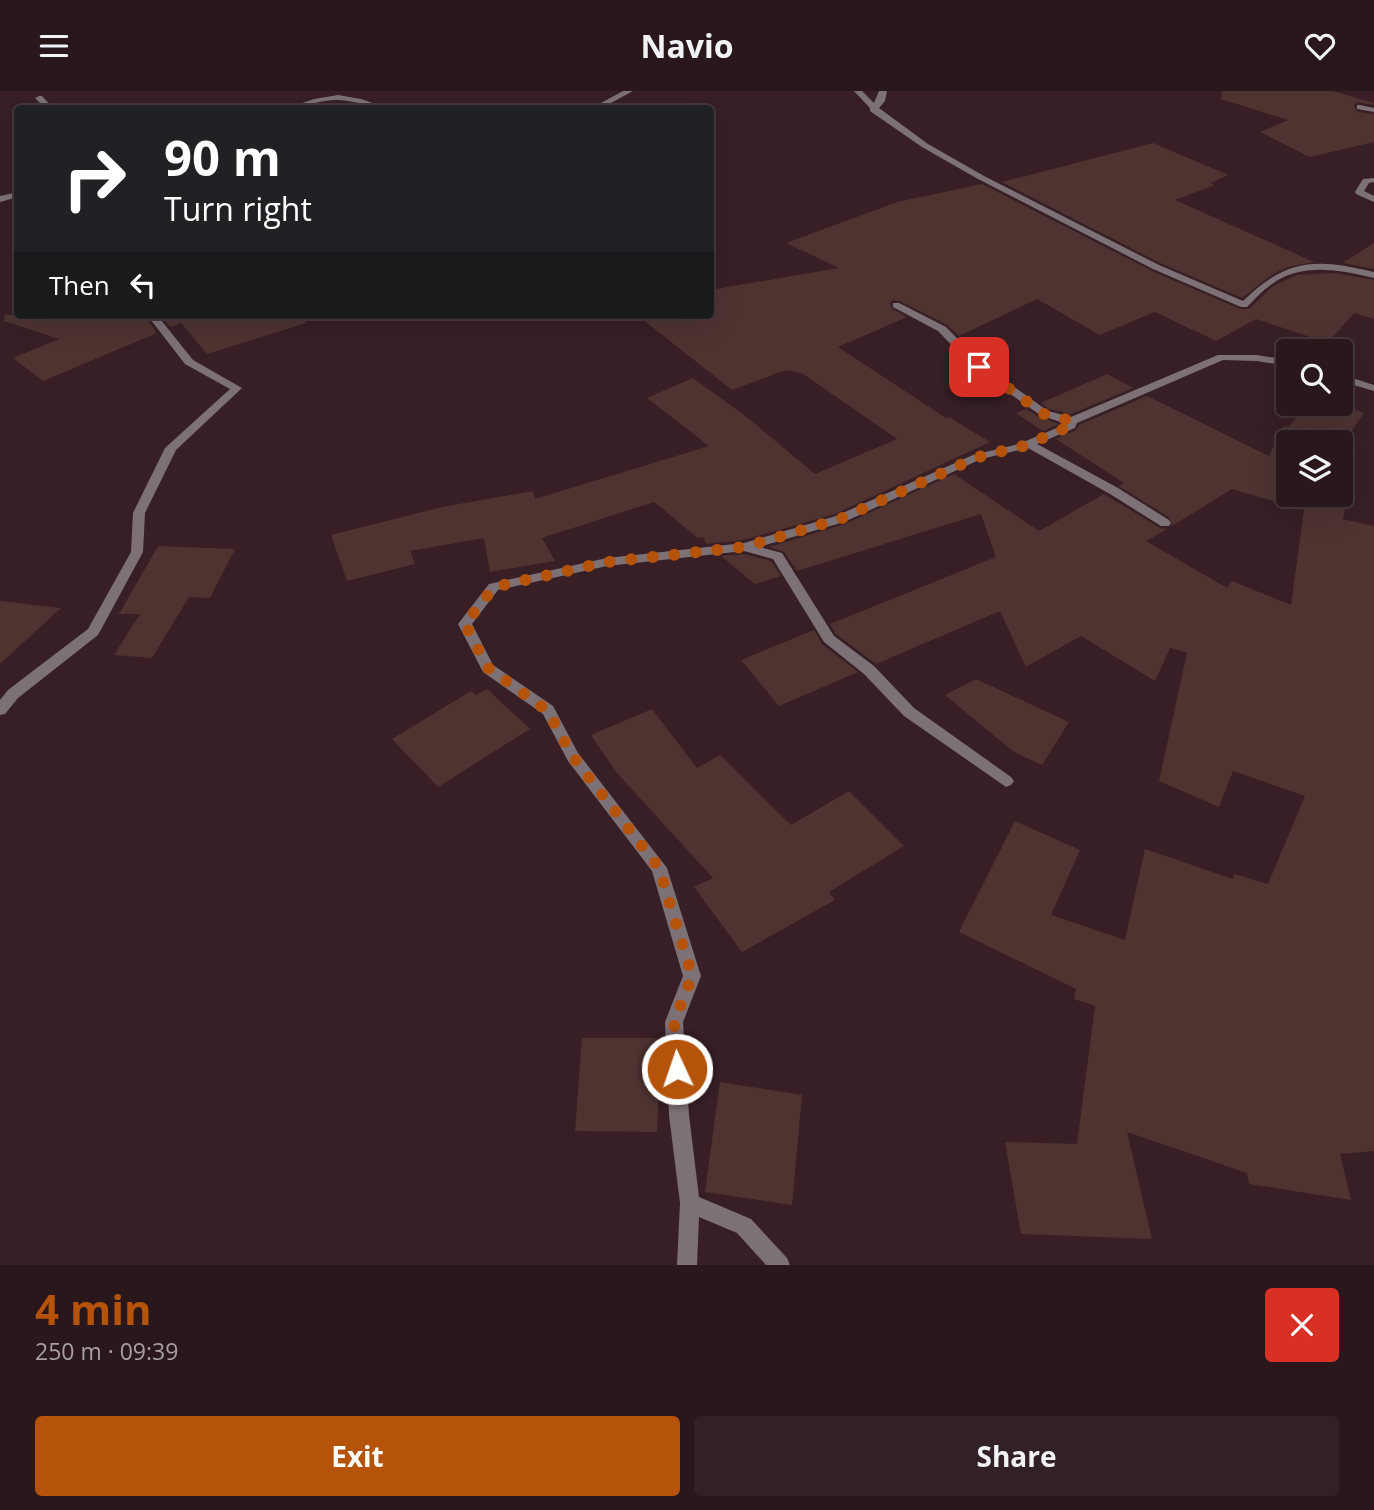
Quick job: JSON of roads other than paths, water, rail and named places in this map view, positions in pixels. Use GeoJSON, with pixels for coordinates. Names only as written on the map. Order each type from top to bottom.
{"type":"FeatureCollection","features":[{"type":"Feature","properties":{"kind":"street"},"geometry":{"type":"LineString","coordinates":[[601,105],[629,91]]}},
{"type":"Feature","properties":{"kind":"street"},"geometry":{"type":"LineString","coordinates":[[858,91],[873,109],[930,147],[1006,190],[1168,273],[1244,305],[1271,279],[1300,268],[1322,264],[1374,275]]}},
{"type":"Feature","properties":{"kind":"street"},"geometry":{"type":"LineString","coordinates":[[873,109],[881,101],[883,91]]}},
{"type":"Feature","properties":{"kind":"street"},"geometry":{"type":"LineString","coordinates":[[300,105],[325,97],[347,96],[375,105]]}},
{"type":"Feature","properties":{"kind":"street"},"geometry":{"type":"LineString","coordinates":[[39,98],[47,105]]}},
{"type":"Feature","properties":{"kind":"street"},"geometry":{"type":"LineString","coordinates":[[1360,107],[1374,110]]}},
{"type":"Feature","properties":{"kind":"street"},"geometry":{"type":"LineString","coordinates":[[1374,180],[1366,181],[1359,192],[1374,199]]}},
{"type":"Feature","properties":{"kind":"street"},"geometry":{"type":"LineString","coordinates":[[896,305],[942,329],[979,367],[1044,414],[1072,421],[1222,357],[1276,361]]}},
{"type":"Feature","properties":{"kind":"street"},"geometry":{"type":"LineString","coordinates":[[0,710],[13,694],[93,632],[137,552],[139,513],[171,448],[237,388],[189,362],[155,319]]}},
{"type":"Feature","properties":{"kind":"street"},"geometry":{"type":"LineString","coordinates":[[1353,381],[1374,388]]}},
{"type":"Feature","properties":{"kind":"street"},"geometry":{"type":"LineString","coordinates":[[687,1265],[690,1203],[679,1115],[674,1022],[692,976],[659,868],[573,757],[548,711],[488,668],[465,624],[494,587],[607,562],[744,547],[840,519],[978,457],[1029,444],[1071,426],[1072,421]]}},
{"type":"Feature","properties":{"kind":"street"},"geometry":{"type":"LineString","coordinates":[[1029,444],[1165,523]]}},
{"type":"Feature","properties":{"kind":"street"},"geometry":{"type":"LineString","coordinates":[[744,547],[778,556],[829,639],[869,670],[909,712],[1006,781]]}},
{"type":"Feature","properties":{"kind":"street"},"geometry":{"type":"LineString","coordinates":[[690,1203],[744,1226],[780,1265]]}}]}
